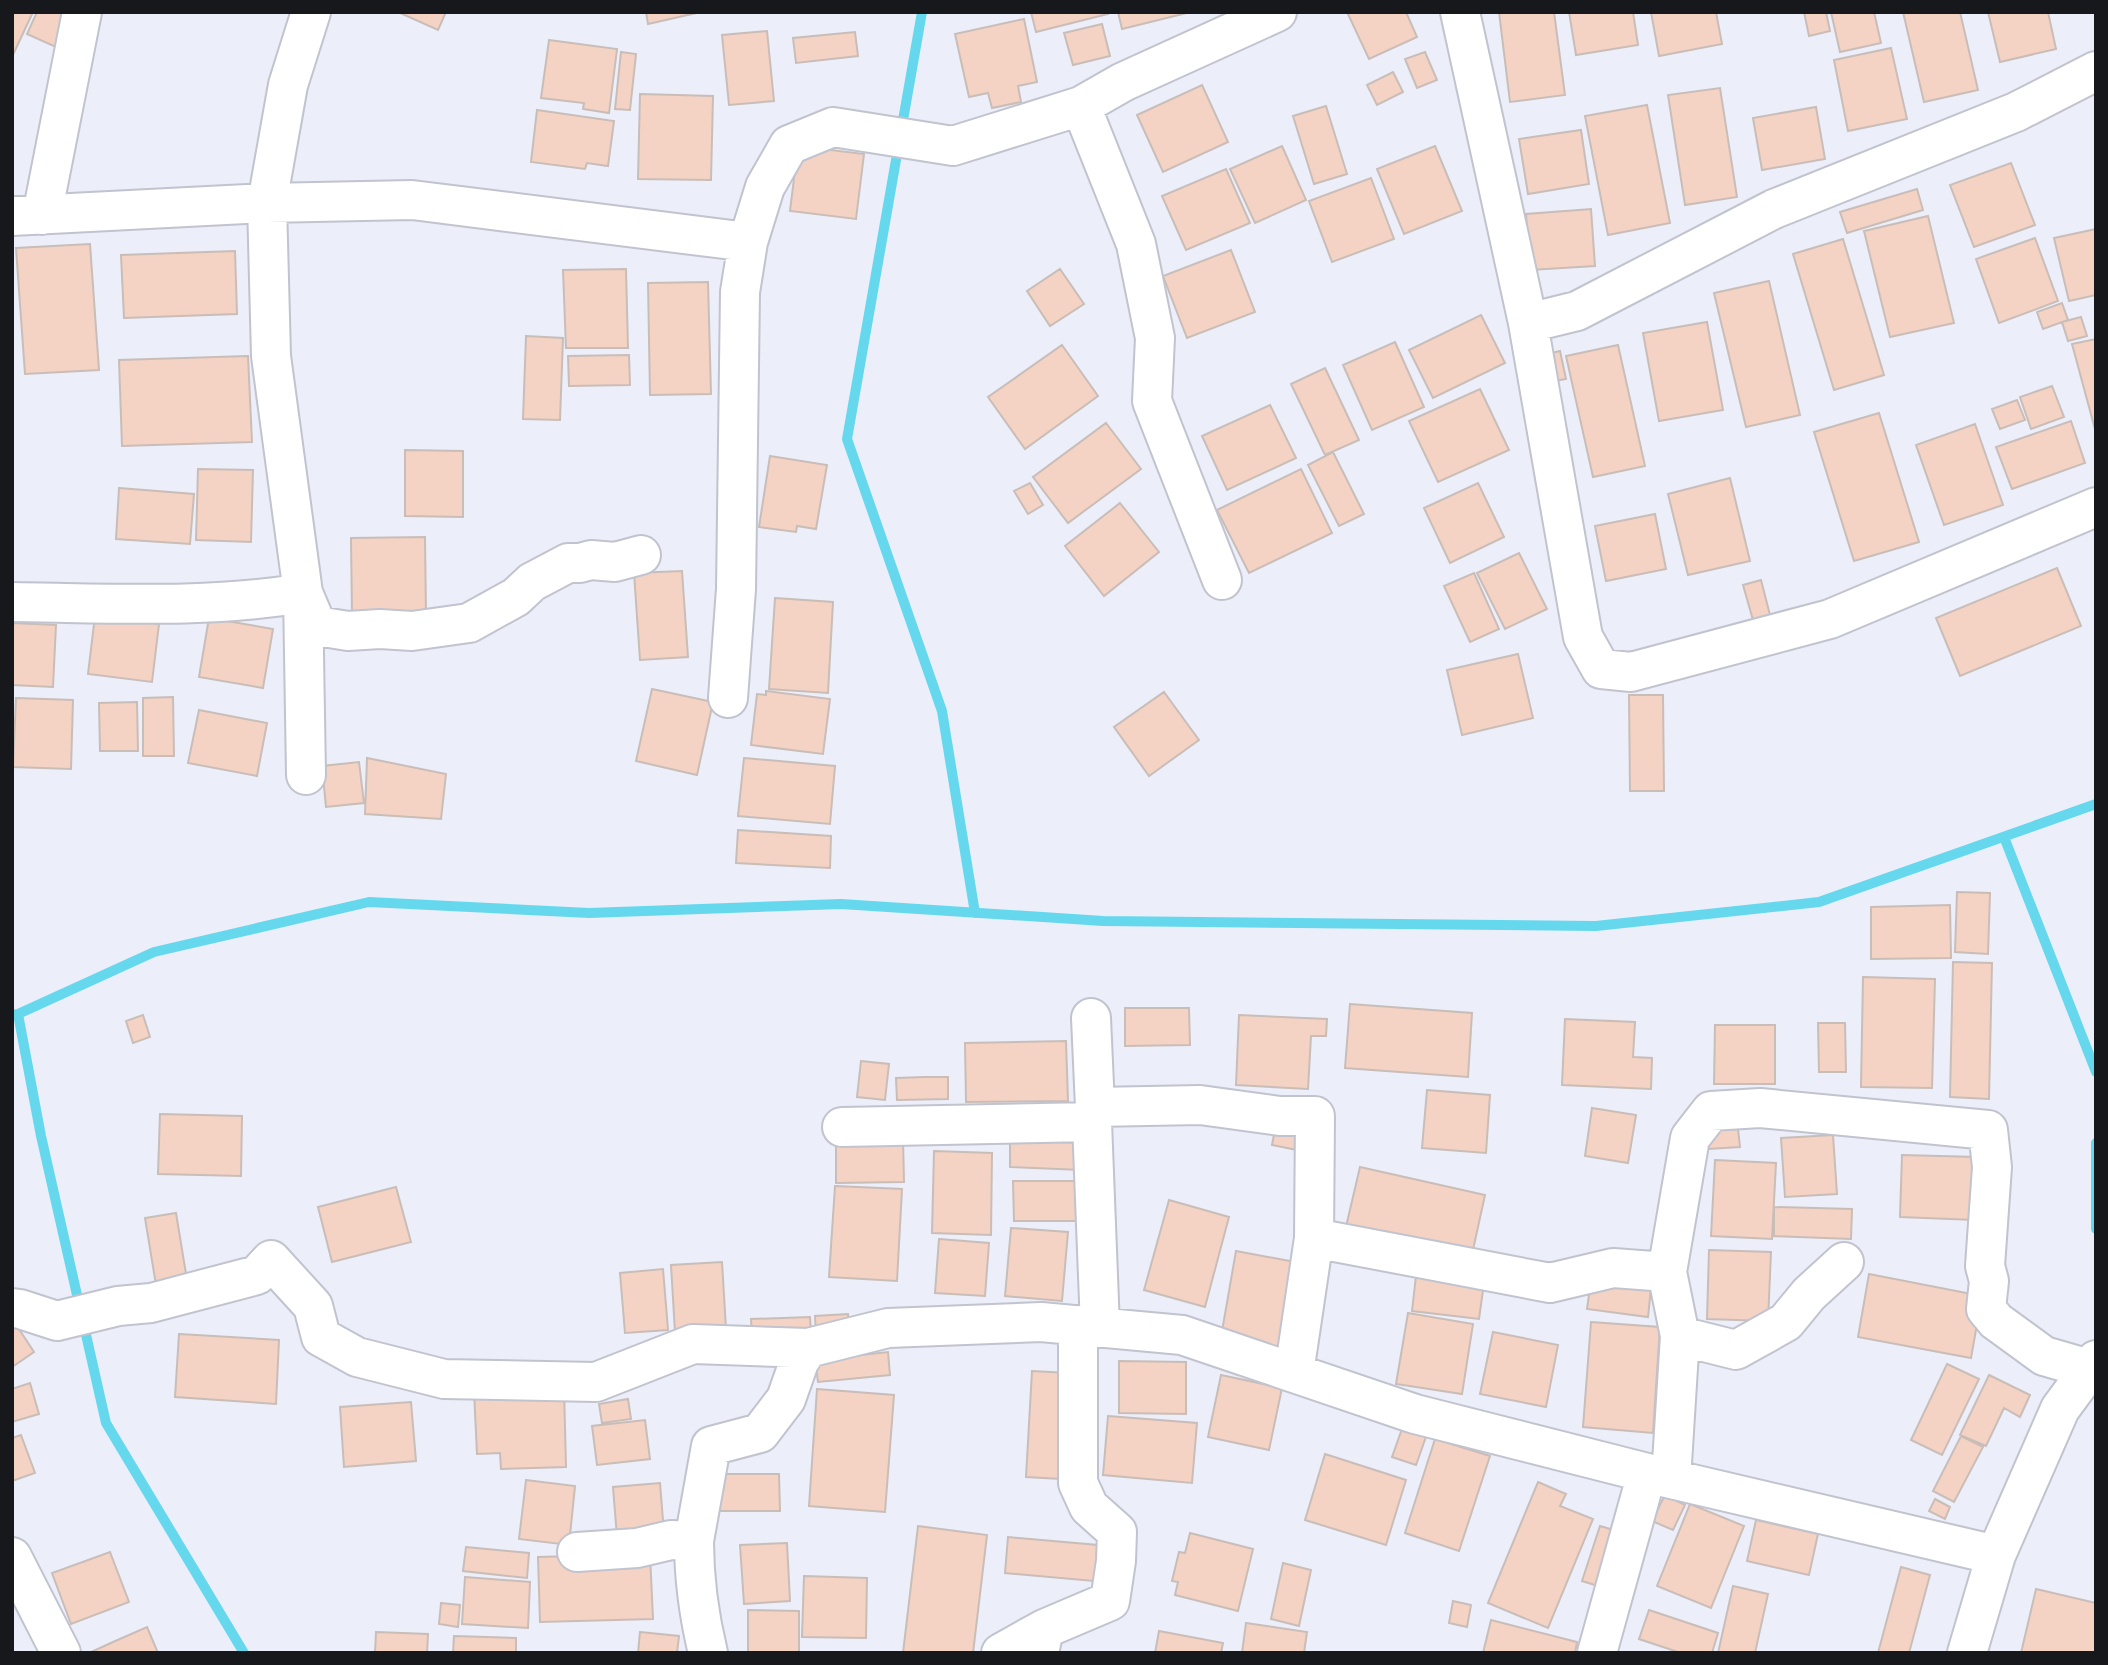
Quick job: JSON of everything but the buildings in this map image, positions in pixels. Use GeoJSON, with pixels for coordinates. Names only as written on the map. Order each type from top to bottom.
{"type":"FeatureCollection","features":[{"type":"Feature","properties":{"kind":"street"},"geometry":{"type":"LineString","coordinates":[[82,12],[27,216],[267,203],[412,200],[748,242]]}},
{"type":"Feature","properties":{"kind":"street"},"geometry":{"type":"LineString","coordinates":[[306,775],[303,593],[271,356],[267,203],[288,85],[311,12]]}},
{"type":"Feature","properties":{"kind":"street"},"geometry":{"type":"LineString","coordinates":[[728,698],[736,589],[740,292],[748,242],[765,187],[789,145],[833,127],[953,146],[1081,106],[1123,82],[1277,12]]}},
{"type":"Feature","properties":{"kind":"street"},"geometry":{"type":"LineString","coordinates":[[1460,12],[1528,323],[1583,637],[1601,669],[1631,672],[1830,619],[2096,507]]}},
{"type":"Feature","properties":{"kind":"street"},"geometry":{"type":"LineString","coordinates":[[1528,323],[1577,311],[1774,209],[2016,112],[2096,71]]}},
{"type":"Feature","properties":{"kind":"street"},"geometry":{"type":"LineString","coordinates":[[1081,106],[1136,244],[1155,338],[1152,401],[1223,580]]}},
{"type":"Feature","properties":{"kind":"street"},"geometry":{"type":"LineString","coordinates":[[303,593],[317,626],[348,631],[412,631],[469,622],[516,597],[532,582],[568,563],[591,560],[615,562],[641,555]]}},
{"type":"Feature","properties":{"kind":"street"},"geometry":{"type":"LineString","coordinates":[[12,602],[184,605],[258,601],[303,593]]}},
{"type":"Feature","properties":{"kind":"street"},"geometry":{"type":"LineString","coordinates":[[1002,1653],[1041,1641],[1110,1601],[1116,1561],[1117,1532],[1089,1507],[1078,1483],[1089,1326],[1094,1114],[1091,1018]]}},
{"type":"Feature","properties":{"kind":"street"},"geometry":{"type":"LineString","coordinates":[[842,1127],[1094,1114],[1200,1105],[1280,1116],[1315,1116],[1314,1237],[1294,1373]]}},
{"type":"Feature","properties":{"kind":"street"},"geometry":{"type":"LineString","coordinates":[[1597,1653],[1659,1476],[1680,1336],[1667,1272],[1690,1139],[1711,1111],[1760,1108],[1988,1130],[1992,1167],[1985,1266],[1989,1281],[1986,1309],[1996,1321],[2044,1356],[2092,1365],[2060,1409],[1996,1555],[1967,1653]]}},
{"type":"Feature","properties":{"kind":"street"},"geometry":{"type":"LineString","coordinates":[[1314,1237],[1550,1283],[1613,1268],[1667,1272]]}},
{"type":"Feature","properties":{"kind":"street"},"geometry":{"type":"LineString","coordinates":[[12,1308],[57,1321],[118,1306],[151,1303],[257,1275],[271,1260],[313,1306],[321,1337],[357,1357],[444,1379],[596,1382],[693,1344],[808,1348],[888,1328],[1041,1322],[1182,1335],[1415,1414],[1659,1476],[1996,1555]]}},
{"type":"Feature","properties":{"kind":"street"},"geometry":{"type":"LineString","coordinates":[[1680,1336],[1736,1350],[1786,1322],[1809,1294],[1844,1262]]}},
{"type":"Feature","properties":{"kind":"street"},"geometry":{"type":"LineString","coordinates":[[708,1653],[694,1571],[694,1541],[711,1446],[760,1433],[786,1399],[799,1362],[808,1348]]}},
{"type":"Feature","properties":{"kind":"street"},"geometry":{"type":"LineString","coordinates":[[577,1552],[637,1548],[671,1540],[694,1541]]}},
{"type":"Feature","properties":{"kind":"street"},"geometry":{"type":"LineString","coordinates":[[12,1558],[61,1653]]}},
{"type":"Feature","properties":{"kind":"waterway"},"geometry":{"type":"LineString","coordinates":[[922,12],[847,439],[942,711],[975,913]]}},
{"type":"Feature","properties":{"kind":"waterway"},"geometry":{"type":"LineString","coordinates":[[12,1015],[154,952],[369,902],[589,913],[841,904],[1103,921],[1596,926],[1819,902],[2096,804]]}},
{"type":"Feature","properties":{"kind":"waterway"},"geometry":{"type":"LineString","coordinates":[[2004,837],[2096,1072]]}},
{"type":"Feature","properties":{"kind":"waterway"},"geometry":{"type":"LineString","coordinates":[[18,1014],[41,1136],[106,1423],[244,1653]]}},
{"type":"Feature","properties":{"kind":"waterway"},"geometry":{"type":"LineString","coordinates":[[2096,1143],[2096,1229]]}}]}
